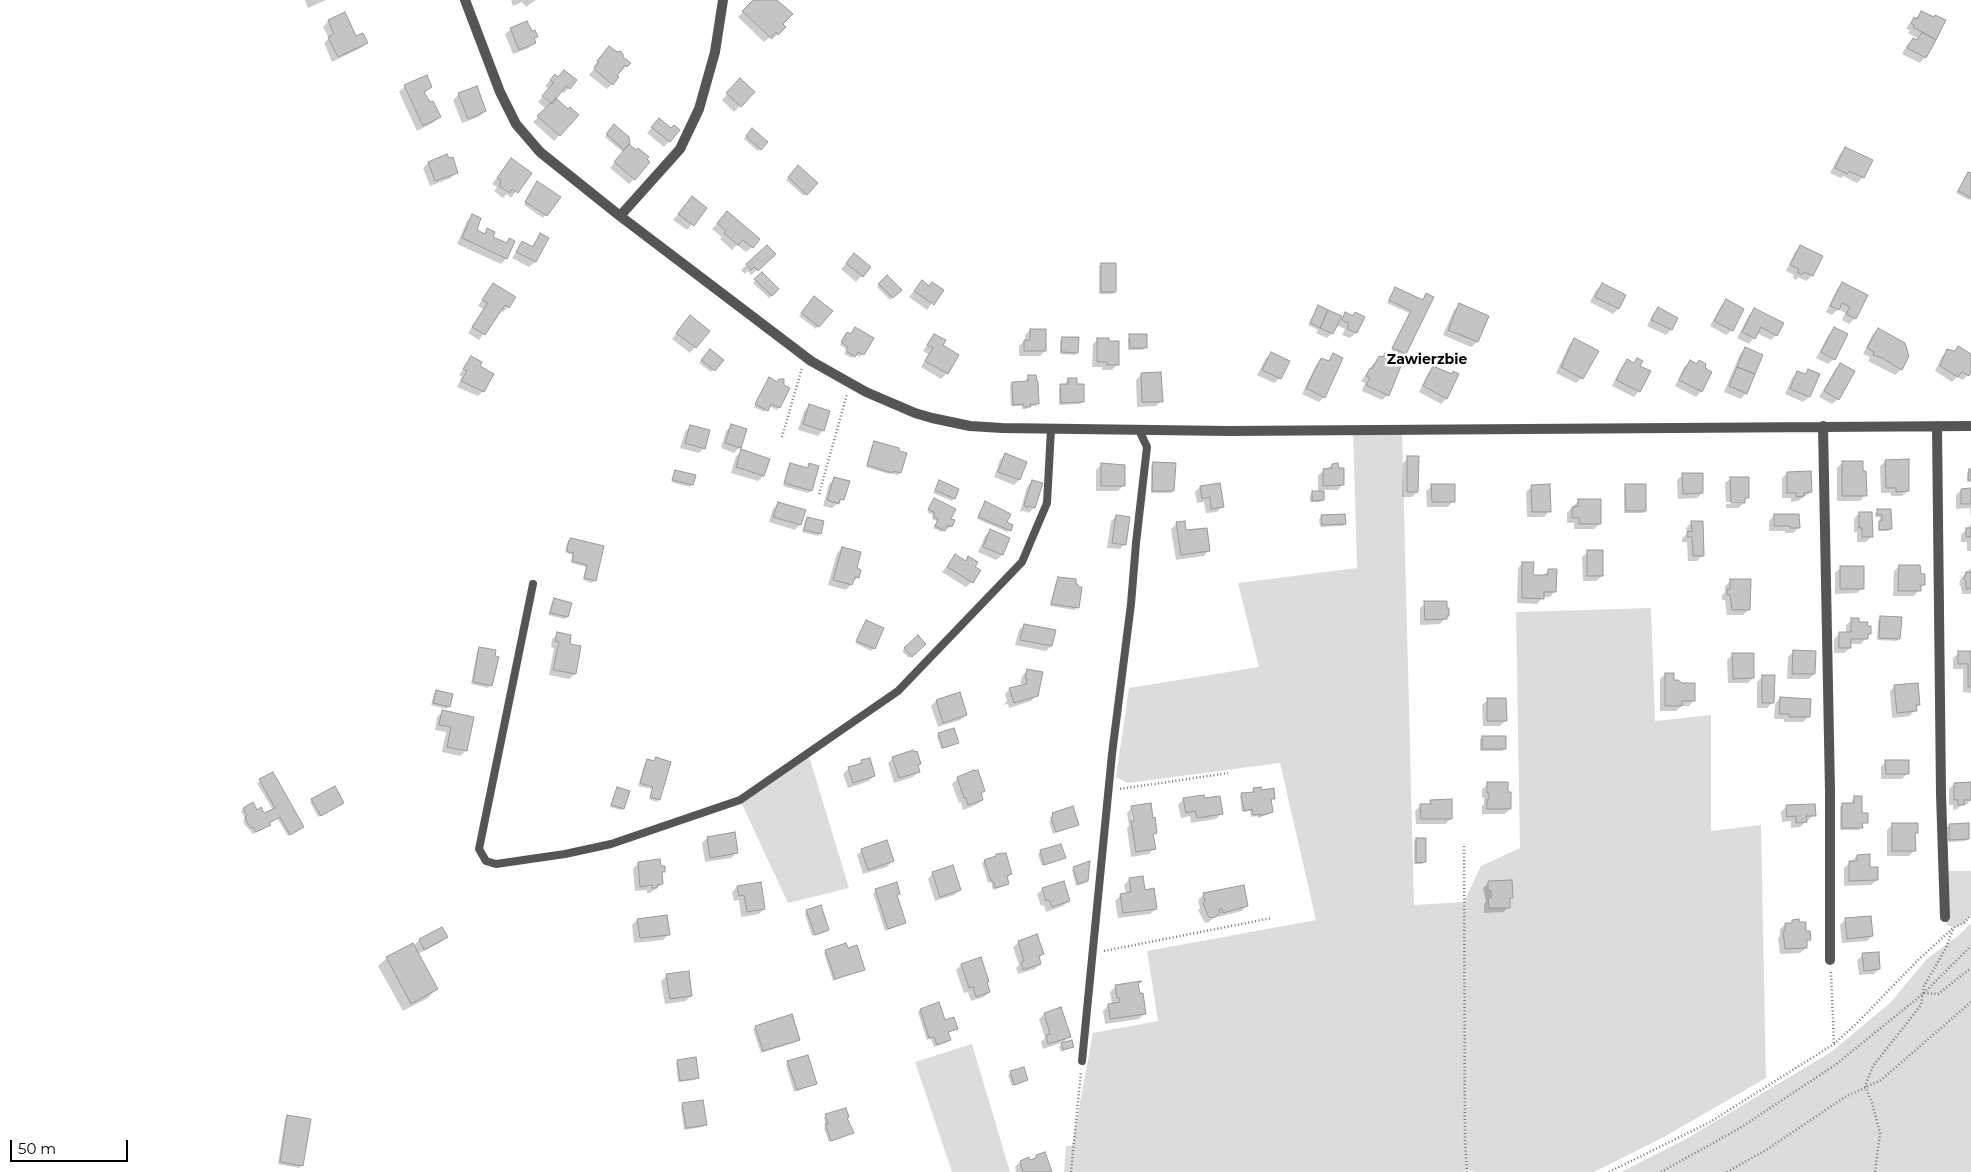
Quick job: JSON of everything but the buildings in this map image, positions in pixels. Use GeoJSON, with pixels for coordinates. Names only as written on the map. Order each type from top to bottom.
{"type":"FeatureCollection","features":[{"type":"Feature","properties":{"kind":"street"},"geometry":{"type":"LineString","coordinates":[[464,0],[500,92],[516,124],[540,152],[620,216],[805,357],[850,383],[915,413],[932,418],[978,426],[1139,430],[1353,431],[1971,426]]}},
{"type":"Feature","properties":{"kind":"street"},"geometry":{"type":"LineString","coordinates":[[620,216],[680,149],[699,109],[715,52],[723,0]]}},
{"type":"Feature","properties":{"kind":"street"},"geometry":{"type":"LineString","coordinates":[[1823,426],[1830,791],[1830,960]]}},
{"type":"Feature","properties":{"kind":"street"},"geometry":{"type":"LineString","coordinates":[[1937,426],[1941,804],[1945,917]]}},
{"type":"Feature","properties":{"kind":"lane"},"geometry":{"type":"LineString","coordinates":[[534,584],[479,849],[486,861],[496,864],[565,854],[610,844],[740,800],[898,691],[1022,562],[1047,503],[1051,429]]}},
{"type":"Feature","properties":{"kind":"lane"},"geometry":{"type":"LineString","coordinates":[[1082,1061],[1109,790],[1147,447],[1139,430]]}},
{"type":"Feature","properties":{"kind":"path"},"geometry":{"type":"LineString","coordinates":[[782,437],[805,357]]}},
{"type":"Feature","properties":{"kind":"path"},"geometry":{"type":"LineString","coordinates":[[819,494],[850,383]]}},
{"type":"Feature","properties":{"kind":"path"},"geometry":{"type":"LineString","coordinates":[[1109,790],[1228,773]]}},
{"type":"Feature","properties":{"kind":"path"},"geometry":{"type":"LineString","coordinates":[[1464,846],[1465,1141],[1467,1172]]}},
{"type":"Feature","properties":{"kind":"path"},"geometry":{"type":"LineString","coordinates":[[1609,1172],[1710,1122],[1834,1044],[1917,961],[1953,928],[1964,923],[1971,915]]}},
{"type":"Feature","properties":{"kind":"path"},"geometry":{"type":"LineString","coordinates":[[1093,952],[1272,918]]}},
{"type":"Feature","properties":{"kind":"path"},"geometry":{"type":"LineString","coordinates":[[1875,1172],[1880,1133],[1865,1086],[1873,1066],[1922,1005],[1924,986],[1932,969],[1946,948],[1953,928]]}},
{"type":"Feature","properties":{"kind":"path"},"geometry":{"type":"LineString","coordinates":[[1661,1172],[1773,1108],[1835,1066],[1924,993],[1971,946]]}},
{"type":"Feature","properties":{"kind":"path"},"geometry":{"type":"LineString","coordinates":[[1830,960],[1834,1044]]}},
{"type":"Feature","properties":{"kind":"path"},"geometry":{"type":"LineString","coordinates":[[1924,993],[1938,994],[1971,968]]}},
{"type":"Feature","properties":{"kind":"path"},"geometry":{"type":"LineString","coordinates":[[1728,1172],[1766,1150],[1845,1097],[1880,1080],[1971,1002]]}},
{"type":"Feature","properties":{"kind":"path"},"geometry":{"type":"LineString","coordinates":[[1071,1172],[1082,1061]]}},
{"type":"Feature","properties":{"kind":"shaded area"},"geometry":{"type":"Polygon","coordinates":[[[1353,431],[1402,431],[1414,905],[1464,902],[1481,866],[1520,848],[1516,612],[1651,608],[1655,721],[1711,715],[1711,831],[1761,825],[1766,1078],[1664,1137],[1594,1172],[1476,1172],[1467,1170],[1463,1172],[1064,1172],[1066,1146],[1072,1146],[1093,1033],[1158,1021],[1147,951],[1316,920],[1280,763],[1128,783],[1116,777],[1129,688],[1259,667],[1238,583],[1357,568],[1353,431]]]}},
{"type":"Feature","properties":{"kind":"shaded area"},"geometry":{"type":"Polygon","coordinates":[[[808,753],[849,888],[788,903],[740,800],[808,753]]]}},
{"type":"Feature","properties":{"kind":"shaded area"},"geometry":{"type":"Polygon","coordinates":[[[1942,871],[1971,871],[1971,915],[1964,923],[1953,928],[1947,925],[1945,917],[1942,871]]]}},
{"type":"Feature","properties":{"kind":"shaded area"},"geometry":{"type":"Polygon","coordinates":[[[1971,923],[1971,1172],[1621,1172],[1686,1139],[1831,1052],[1890,1003],[1927,959],[1959,935],[1971,923]]]}},
{"type":"Feature","properties":{"kind":"shaded area"},"geometry":{"type":"Polygon","coordinates":[[[972,1044],[1010,1172],[952,1172],[915,1062],[972,1044]]]}},
{"type":"Feature","properties":{"kind":"district","name":"Zawierzbie"},"geometry":{"type":"Point","coordinates":[1427,360]}}]}
